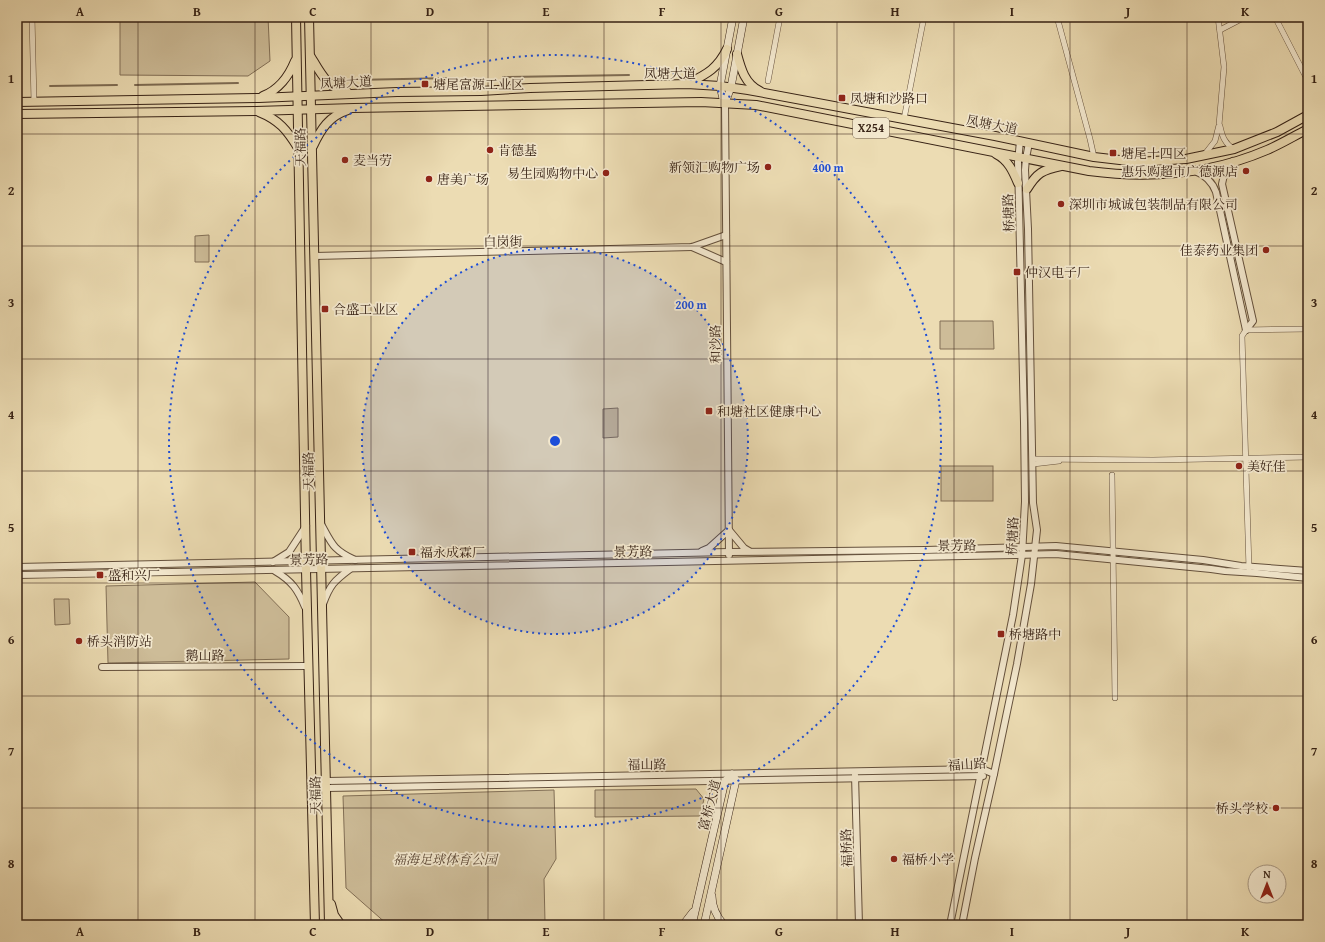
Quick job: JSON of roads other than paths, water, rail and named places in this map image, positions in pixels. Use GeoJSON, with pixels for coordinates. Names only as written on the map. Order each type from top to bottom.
{"type":"FeatureCollection","features":[{"type":"Feature","properties":{"kind":"main road","name":"天福路"},"geometry":{"type":"LineString","coordinates":[[296,17],[308,666],[315,925]]}},
{"type":"Feature","properties":{"kind":"main road","name":"天福路"},"geometry":{"type":"LineString","coordinates":[[309,17],[329,925]]}},
{"type":"Feature","properties":{"kind":"main road","name":"和沙路"},"geometry":{"type":"LineString","coordinates":[[724,103],[720,86],[733,17]]}},
{"type":"Feature","properties":{"kind":"main road","name":"和沙路"},"geometry":{"type":"LineString","coordinates":[[724,103],[731,87],[744,17]]}},
{"type":"Feature","properties":{"kind":"main road"},"geometry":{"type":"LineString","coordinates":[[687,84],[702,77],[712,70],[727,49]]}},
{"type":"Feature","properties":{"kind":"main road","name":"X254"},"geometry":{"type":"LineString","coordinates":[[737,54],[741,69],[749,82],[756,89],[766,94]]}},
{"type":"Feature","properties":{"kind":"main road"},"geometry":{"type":"LineString","coordinates":[[310,55],[325,79],[331,85],[344,92],[358,94]]}},
{"type":"Feature","properties":{"kind":"main road"},"geometry":{"type":"LineString","coordinates":[[259,98],[273,91],[283,81],[292,69],[297,57]]}},
{"type":"Feature","properties":{"kind":"main road","name":"凤塘大道"},"geometry":{"type":"LineString","coordinates":[[17,102],[259,98],[397,92],[687,84],[731,87],[1024,142],[1094,157],[1136,162],[1174,160],[1203,156],[1234,149],[1277,132],[1308,115]]}},
{"type":"Feature","properties":{"kind":"main road","name":"凤塘大道"},"geometry":{"type":"LineString","coordinates":[[17,114],[724,103],[756,106],[1089,171],[1121,174],[1157,174],[1195,170],[1233,161],[1267,150],[1308,129]]}},
{"type":"Feature","properties":{"kind":"main road"},"geometry":{"type":"LineString","coordinates":[[312,149],[321,130],[327,123],[338,114],[354,108]]}},
{"type":"Feature","properties":{"kind":"main road"},"geometry":{"type":"LineString","coordinates":[[256,111],[274,119],[281,125],[299,149]]}},
{"type":"Feature","properties":{"kind":"main road"},"geometry":{"type":"LineString","coordinates":[[990,151],[1001,157],[1007,163],[1012,169],[1018,183]]}},
{"type":"Feature","properties":{"kind":"main road"},"geometry":{"type":"LineString","coordinates":[[1027,189],[1038,174],[1051,168],[1063,165]]}},
{"type":"Feature","properties":{"kind":"main road","name":"富桥大道"},"geometry":{"type":"LineString","coordinates":[[692,925],[725,780],[732,774],[736,780],[704,925]]}},
{"type":"Feature","properties":{"kind":"main road"},"geometry":{"type":"LineString","coordinates":[[712,888],[712,900],[715,910],[719,919],[724,925]]}},
{"type":"Feature","properties":{"kind":"main road"},"geometry":{"type":"LineString","coordinates":[[328,892],[334,914],[341,925]]}},
{"type":"Feature","properties":{"kind":"main road"},"geometry":{"type":"LineString","coordinates":[[683,925],[688,920],[696,906]]}},
{"type":"Feature","properties":{"kind":"street"},"geometry":{"type":"LineString","coordinates":[[32,17],[34,102]]}},
{"type":"Feature","properties":{"kind":"street"},"geometry":{"type":"LineString","coordinates":[[768,81],[780,17]]}},
{"type":"Feature","properties":{"kind":"street"},"geometry":{"type":"LineString","coordinates":[[904,120],[924,17]]}},
{"type":"Feature","properties":{"kind":"street"},"geometry":{"type":"LineString","coordinates":[[1057,17],[1094,157]]}},
{"type":"Feature","properties":{"kind":"street"},"geometry":{"type":"LineString","coordinates":[[1203,156],[1215,141],[1219,125],[1224,67],[1218,17]]}},
{"type":"Feature","properties":{"kind":"street"},"geometry":{"type":"LineString","coordinates":[[1220,30],[1245,17]]}},
{"type":"Feature","properties":{"kind":"street"},"geometry":{"type":"LineString","coordinates":[[1275,17],[1308,81]]}},
{"type":"Feature","properties":{"kind":"street","name":"和沙路"},"geometry":{"type":"LineString","coordinates":[[724,103],[730,560]]}},
{"type":"Feature","properties":{"kind":"street"},"geometry":{"type":"LineString","coordinates":[[1219,125],[1224,140],[1234,149]]}},
{"type":"Feature","properties":{"kind":"street","name":"桥塘路"},"geometry":{"type":"LineString","coordinates":[[950,925],[1014,608],[1023,546],[1024,422],[1018,183],[1024,142]]}},
{"type":"Feature","properties":{"kind":"street","name":"桥塘路"},"geometry":{"type":"LineString","coordinates":[[962,925],[1017,664],[1036,546],[1037,530],[1033,502],[1027,189],[1022,157]]}},
{"type":"Feature","properties":{"kind":"street"},"geometry":{"type":"LineString","coordinates":[[1233,161],[1224,175],[1222,184],[1253,321],[1246,330]]}},
{"type":"Feature","properties":{"kind":"street"},"geometry":{"type":"LineString","coordinates":[[1195,170],[1208,178],[1214,186],[1216,192],[1246,330],[1247,338],[1243,347],[1249,569]]}},
{"type":"Feature","properties":{"kind":"street"},"geometry":{"type":"LineString","coordinates":[[692,247],[726,235]]}},
{"type":"Feature","properties":{"kind":"street"},"geometry":{"type":"LineString","coordinates":[[692,247],[726,262]]}},
{"type":"Feature","properties":{"kind":"street","name":"白岗街"},"geometry":{"type":"LineString","coordinates":[[315,256],[692,247]]}},
{"type":"Feature","properties":{"kind":"street"},"geometry":{"type":"LineString","coordinates":[[1246,330],[1308,329]]}},
{"type":"Feature","properties":{"kind":"street"},"geometry":{"type":"LineString","coordinates":[[1033,462],[1049,463],[1072,459],[1153,460],[1308,457]]}},
{"type":"Feature","properties":{"kind":"street"},"geometry":{"type":"LineString","coordinates":[[1112,475],[1115,698]]}},
{"type":"Feature","properties":{"kind":"street"},"geometry":{"type":"LineString","coordinates":[[321,524],[332,545],[341,554],[356,560]]}},
{"type":"Feature","properties":{"kind":"street"},"geometry":{"type":"LineString","coordinates":[[272,562],[289,552],[306,526]]}},
{"type":"Feature","properties":{"kind":"street"},"geometry":{"type":"LineString","coordinates":[[699,553],[709,548],[729,530],[744,548],[750,552]]}},
{"type":"Feature","properties":{"kind":"street","name":"景芳路"},"geometry":{"type":"LineString","coordinates":[[322,566],[356,560],[1056,546],[1203,560],[1249,569]]}},
{"type":"Feature","properties":{"kind":"street","name":"景芳路"},"geometry":{"type":"LineString","coordinates":[[17,567],[272,562],[350,569],[1056,554],[1225,571],[1249,569]]}},
{"type":"Feature","properties":{"kind":"street","name":"景芳路"},"geometry":{"type":"LineString","coordinates":[[17,575],[273,571],[306,566]]}},
{"type":"Feature","properties":{"kind":"street"},"geometry":{"type":"LineString","coordinates":[[323,605],[328,590],[335,580],[350,569]]}},
{"type":"Feature","properties":{"kind":"street"},"geometry":{"type":"LineString","coordinates":[[1249,569],[1308,571]]}},
{"type":"Feature","properties":{"kind":"street"},"geometry":{"type":"LineString","coordinates":[[1249,569],[1308,578]]}},
{"type":"Feature","properties":{"kind":"street"},"geometry":{"type":"LineString","coordinates":[[273,571],[286,578],[297,589],[307,612]]}},
{"type":"Feature","properties":{"kind":"street","name":"鹅山路"},"geometry":{"type":"LineString","coordinates":[[102,667],[308,666]]}},
{"type":"Feature","properties":{"kind":"street","name":"福山路"},"geometry":{"type":"LineString","coordinates":[[311,785],[854,771],[982,769],[994,774]]}},
{"type":"Feature","properties":{"kind":"street","name":"福桥路"},"geometry":{"type":"LineString","coordinates":[[854,771],[859,925]]}},
{"type":"Feature","properties":{"kind":"street","name":"福山路"},"geometry":{"type":"LineString","coordinates":[[327,784],[736,780],[980,776],[994,774]]}},
{"type":"Feature","properties":{"kind":"waterway"},"geometry":{"type":"LineString","coordinates":[[503,77],[629,75]]}},
{"type":"Feature","properties":{"kind":"waterway"},"geometry":{"type":"LineString","coordinates":[[353,80],[453,78]]}},
{"type":"Feature","properties":{"kind":"waterway"},"geometry":{"type":"LineString","coordinates":[[135,85],[238,83]]}},
{"type":"Feature","properties":{"kind":"waterway"},"geometry":{"type":"LineString","coordinates":[[50,86],[117,85]]}},
{"type":"Feature","properties":{"kind":"place","name":"塘尾富源工业区"},"geometry":{"type":"Point","coordinates":[425,84]}},
{"type":"Feature","properties":{"kind":"place","name":"凤塘和沙路口"},"geometry":{"type":"Point","coordinates":[842,98]}},
{"type":"Feature","properties":{"kind":"place","name":"肯德基"},"geometry":{"type":"Point","coordinates":[490,150]}},
{"type":"Feature","properties":{"kind":"place","name":"塘尾十四区"},"geometry":{"type":"Point","coordinates":[1113,153]}},
{"type":"Feature","properties":{"kind":"place","name":"麦当劳"},"geometry":{"type":"Point","coordinates":[345,160]}},
{"type":"Feature","properties":{"kind":"place","name":"新领汇购物广场"},"geometry":{"type":"Point","coordinates":[768,167]}},
{"type":"Feature","properties":{"kind":"place","name":"惠乐购超市广德源店"},"geometry":{"type":"Point","coordinates":[1246,171]}},
{"type":"Feature","properties":{"kind":"place","name":"易生园购物中心"},"geometry":{"type":"Point","coordinates":[606,173]}},
{"type":"Feature","properties":{"kind":"place","name":"唐美广场"},"geometry":{"type":"Point","coordinates":[429,179]}},
{"type":"Feature","properties":{"kind":"place","name":"深圳市城诚包装制品有限公司"},"geometry":{"type":"Point","coordinates":[1061,204]}},
{"type":"Feature","properties":{"kind":"place","name":"佳泰药业集团"},"geometry":{"type":"Point","coordinates":[1266,250]}},
{"type":"Feature","properties":{"kind":"place","name":"仲汉电子厂"},"geometry":{"type":"Point","coordinates":[1017,272]}},
{"type":"Feature","properties":{"kind":"place","name":"合盛工业区"},"geometry":{"type":"Point","coordinates":[325,309]}},
{"type":"Feature","properties":{"kind":"place","name":"和塘社区健康中心"},"geometry":{"type":"Point","coordinates":[709,411]}},
{"type":"Feature","properties":{"kind":"place","name":"美好佳"},"geometry":{"type":"Point","coordinates":[1239,466]}},
{"type":"Feature","properties":{"kind":"place","name":"福永成霖厂"},"geometry":{"type":"Point","coordinates":[412,552]}},
{"type":"Feature","properties":{"kind":"place","name":"盛和兴厂"},"geometry":{"type":"Point","coordinates":[100,575]}},
{"type":"Feature","properties":{"kind":"place","name":"桥塘路中"},"geometry":{"type":"Point","coordinates":[1001,634]}},
{"type":"Feature","properties":{"kind":"place","name":"桥头消防站"},"geometry":{"type":"Point","coordinates":[79,641]}},
{"type":"Feature","properties":{"kind":"place","name":"桥头学校"},"geometry":{"type":"Point","coordinates":[1276,808]}},
{"type":"Feature","properties":{"kind":"place","name":"福桥小学"},"geometry":{"type":"Point","coordinates":[894,859]}},
{"type":"Feature","properties":{"kind":"park label","name":"福海足球体育公园"},"geometry":{"type":"Point","coordinates":[445,859]}}]}
